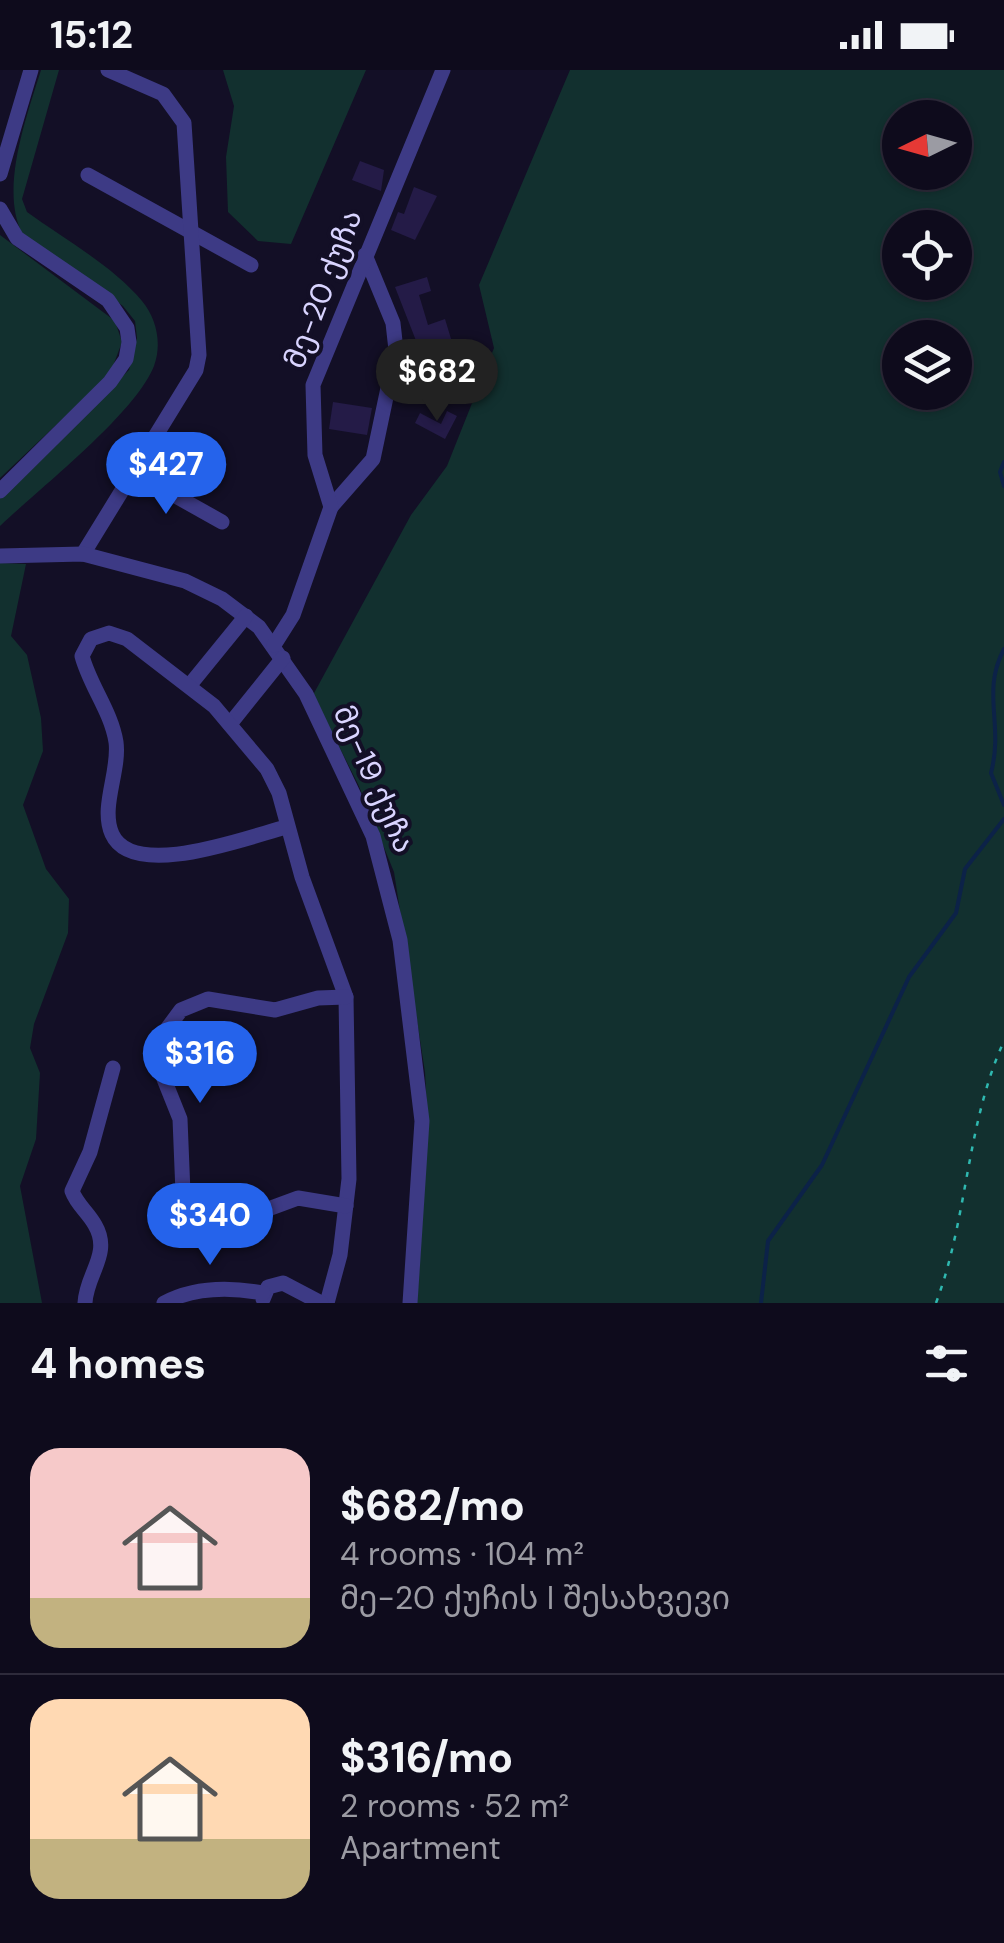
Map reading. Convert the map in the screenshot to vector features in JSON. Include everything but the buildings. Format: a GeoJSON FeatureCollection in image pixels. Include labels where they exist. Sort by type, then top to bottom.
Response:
{"type":"FeatureCollection","features":[{"type":"Feature","properties":{"kind":"street"},"geometry":{"type":"LineString","coordinates":[[0,174],[32,70]]}},
{"type":"Feature","properties":{"kind":"street"},"geometry":{"type":"LineString","coordinates":[[83,554],[196,370],[200,334],[184,122],[163,94],[108,70]]}},
{"type":"Feature","properties":{"kind":"street","name":"მე-20 ქუჩა"},"geometry":{"type":"LineString","coordinates":[[331,507],[314,455],[313,385],[444,70]]}},
{"type":"Feature","properties":{"kind":"street"},"geometry":{"type":"LineString","coordinates":[[88,175],[251,264]]}},
{"type":"Feature","properties":{"kind":"street"},"geometry":{"type":"LineString","coordinates":[[0,209],[18,238],[108,300],[128,328],[129,342],[126,359],[110,382],[0,491]]}},
{"type":"Feature","properties":{"kind":"street"},"geometry":{"type":"LineString","coordinates":[[230,724],[278,652],[331,507],[373,459],[396,350],[393,323],[365,255]]}},
{"type":"Feature","properties":{"kind":"street"},"geometry":{"type":"LineString","coordinates":[[134,472],[222,522]]}},
{"type":"Feature","properties":{"kind":"street","name":"მე-19 ქუჩა"},"geometry":{"type":"LineString","coordinates":[[0,556],[83,554],[184,581],[222,598],[246,616],[278,652],[336,753],[366,818],[388,880],[400,940],[422,1120],[410,1303]]}},
{"type":"Feature","properties":{"kind":"street"},"geometry":{"type":"LineString","coordinates":[[189,686],[246,616]]}},
{"type":"Feature","properties":{"kind":"street"},"geometry":{"type":"LineString","coordinates":[[164,1303],[180,1295],[236,1288],[263,1298],[283,1282],[324,1303],[340,1255],[346,1206],[346,998],[286,827],[279,793],[267,769],[230,724],[189,686],[127,639],[109,632],[92,639],[82,656],[116,741],[116,778],[109,812],[112,835],[126,850],[152,859],[286,827]]}},
{"type":"Feature","properties":{"kind":"street"},"geometry":{"type":"LineString","coordinates":[[346,998],[318,998],[275,1010],[208,999],[180,1010],[162,1036],[156,1059],[180,1119],[182,1193],[197,1215],[226,1225],[298,1198],[346,1206]]}},
{"type":"Feature","properties":{"kind":"street"},"geometry":{"type":"LineString","coordinates":[[85,1303],[103,1246],[94,1222],[78,1206],[72,1191],[90,1152],[113,1068]]}},
{"type":"Feature","properties":{"kind":"path"},"geometry":{"type":"LineString","coordinates":[[936,1303],[957,1243],[958,1208],[971,1174],[988,1075],[1004,1042]]}},
{"type":"Feature","properties":{"kind":"green space"},"geometry":{"type":"Polygon","coordinates":[[[41,70],[59,70],[22,199],[27,212],[130,288],[151,316],[158,349],[144,385],[128,406],[0,526],[0,497],[129,370],[137,338],[135,321],[123,306],[22,233],[16,215],[14,175],[41,70]]]}},
{"type":"Feature","properties":{"kind":"green space"},"geometry":{"type":"Polygon","coordinates":[[[223,70],[366,70],[291,244],[258,241],[228,212],[226,157],[234,106],[223,70]]]}},
{"type":"Feature","properties":{"kind":"green space"},"geometry":{"type":"Polygon","coordinates":[[[570,70],[1004,70],[1004,1303],[417,1303],[428,1130],[425,1072],[394,872],[358,784],[313,695],[411,515],[447,466],[494,348],[479,285],[570,70]]]}},
{"type":"Feature","properties":{"kind":"green space"},"geometry":{"type":"Polygon","coordinates":[[[0,235],[115,321],[122,342],[110,374],[0,478],[0,235]]]}},
{"type":"Feature","properties":{"kind":"green space"},"geometry":{"type":"Polygon","coordinates":[[[0,563],[26,564],[11,636],[27,655],[41,718],[43,751],[23,805],[46,869],[69,899],[68,933],[34,1024],[30,1048],[40,1073],[36,1139],[20,1186],[42,1303],[0,1303],[0,563]]]}},
{"type":"Feature","properties":{"kind":"waterway"},"geometry":{"type":"LineString","coordinates":[[1004,462],[1000,472],[1004,486]]}},
{"type":"Feature","properties":{"kind":"waterway"},"geometry":{"type":"LineString","coordinates":[[1004,649],[994,680],[991,773],[1004,805]]}},
{"type":"Feature","properties":{"kind":"waterway"},"geometry":{"type":"LineString","coordinates":[[761,1303],[768,1241],[822,1165],[909,977],[956,913],[965,869],[1004,819]]}}]}
